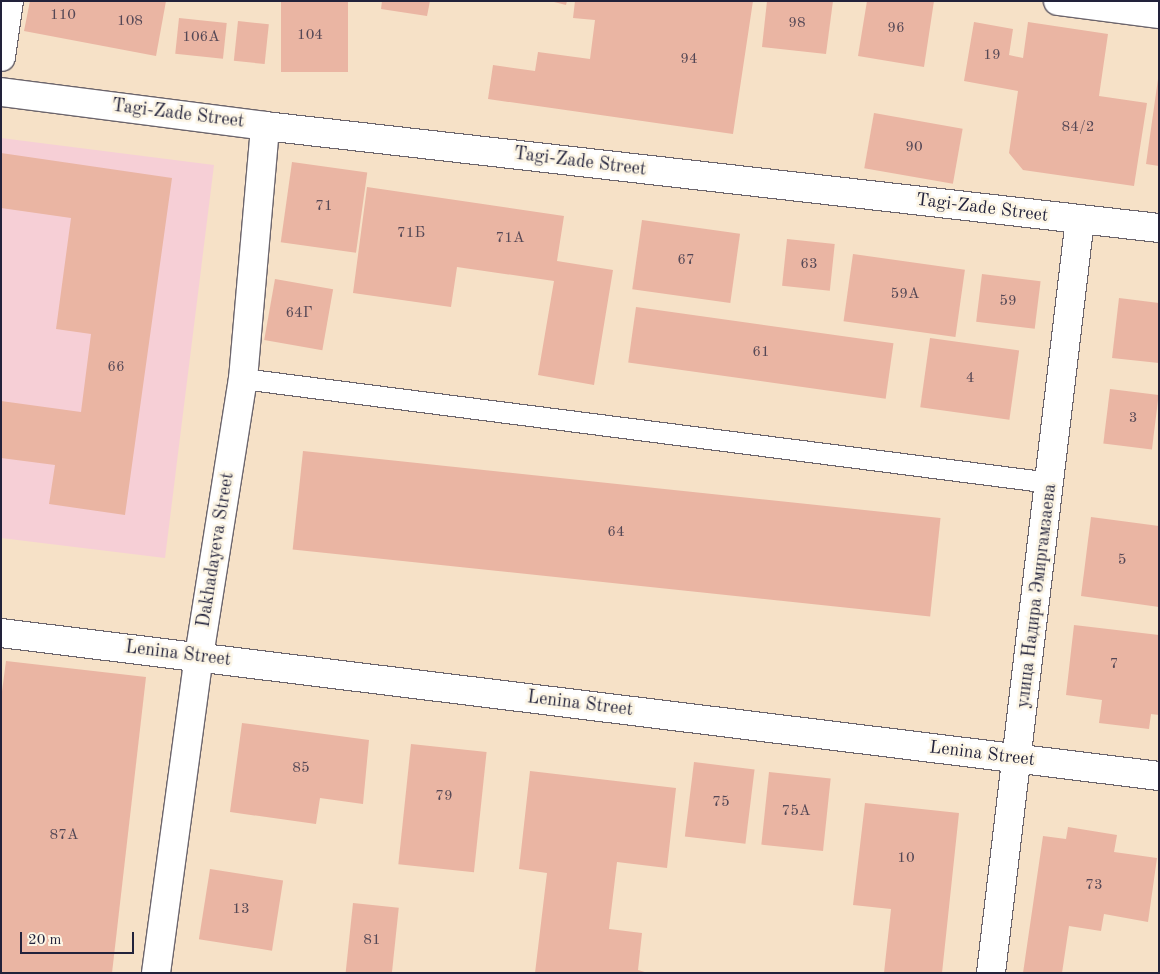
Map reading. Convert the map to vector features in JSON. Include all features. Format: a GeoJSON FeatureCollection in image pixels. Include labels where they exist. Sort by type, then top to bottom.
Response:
{"type":"FeatureCollection","features":[{"type":"Feature","properties":{"kind":"street"},"geometry":{"type":"LineString","coordinates":[[1,57],[9,1]]}},
{"type":"Feature","properties":{"kind":"street"},"geometry":{"type":"LineString","coordinates":[[1058,1],[1159,14]]}},
{"type":"Feature","properties":{"kind":"street","name":"Tagi-Zade Street"},"geometry":{"type":"LineString","coordinates":[[1,92],[265,126],[1159,228]]}},
{"type":"Feature","properties":{"kind":"street","name":"Dakhadayeva Street"},"geometry":{"type":"LineString","coordinates":[[156,973],[199,656],[243,379],[265,126]]}},
{"type":"Feature","properties":{"kind":"street","name":"улица Надира Эмиргамзаева"},"geometry":{"type":"LineString","coordinates":[[991,973],[1018,759],[1080,219]]}},
{"type":"Feature","properties":{"kind":"street","name":"Lenina Street"},"geometry":{"type":"LineString","coordinates":[[1,634],[199,656],[1159,776]]}},
{"type":"Feature","properties":{"kind":"lane"},"geometry":{"type":"LineString","coordinates":[[243,379],[1050,483]]}},
{"type":"Feature","properties":{"kind":"shaded area"},"geometry":{"type":"Polygon","coordinates":[[[1,138],[214,165],[165,558],[1,538],[1,138]]]}},
{"type":"Feature","properties":{"kind":"building"},"geometry":{"type":"Polygon","coordinates":[[[30,1],[166,1],[156,56],[24,31],[30,1]]]}},
{"type":"Feature","properties":{"kind":"building"},"geometry":{"type":"Polygon","coordinates":[[[281,1],[348,1],[348,72],[281,72],[281,1]]]}},
{"type":"Feature","properties":{"kind":"building"},"geometry":{"type":"Polygon","coordinates":[[[382,1],[430,1],[427,16],[381,9],[382,1]]]}},
{"type":"Feature","properties":{"kind":"building"},"geometry":{"type":"Polygon","coordinates":[[[550,1],[567,1],[566,5],[550,1]]]}},
{"type":"Feature","properties":{"kind":"building"},"geometry":{"type":"Polygon","coordinates":[[[575,1],[753,1],[733,134],[488,99],[493,65],[535,71],[538,52],[590,59],[595,20],[573,18],[575,1]]]}},
{"type":"Feature","properties":{"kind":"building"},"geometry":{"type":"Polygon","coordinates":[[[767,1],[833,1],[826,54],[762,47],[767,1]]]}},
{"type":"Feature","properties":{"kind":"building"},"geometry":{"type":"Polygon","coordinates":[[[867,1],[934,1],[924,67],[858,56],[867,1]]]}},
{"type":"Feature","properties":{"kind":"building"},"geometry":{"type":"Polygon","coordinates":[[[179,18],[227,23],[223,59],[175,54],[179,18]]]}},
{"type":"Feature","properties":{"kind":"building"},"geometry":{"type":"Polygon","coordinates":[[[238,21],[269,24],[265,64],[234,61],[238,21]]]}},
{"type":"Feature","properties":{"kind":"building"},"geometry":{"type":"Polygon","coordinates":[[[974,22],[1013,29],[1009,55],[1023,58],[1028,22],[1108,34],[1099,96],[1147,103],[1134,186],[1023,170],[1009,153],[1018,91],[964,81],[974,22]]]}},
{"type":"Feature","properties":{"kind":"building"},"geometry":{"type":"Polygon","coordinates":[[[1159,72],[1159,166],[1146,164],[1159,72]]]}},
{"type":"Feature","properties":{"kind":"building"},"geometry":{"type":"Polygon","coordinates":[[[874,113],[963,129],[953,184],[864,168],[874,113]]]}},
{"type":"Feature","properties":{"kind":"building"},"geometry":{"type":"Polygon","coordinates":[[[1,153],[172,178],[125,515],[49,504],[55,465],[1,458],[1,401],[81,412],[91,334],[56,329],[71,218],[1,208],[1,153]]]}},
{"type":"Feature","properties":{"kind":"building"},"geometry":{"type":"Polygon","coordinates":[[[292,162],[367,173],[356,253],[281,242],[292,162]]]}},
{"type":"Feature","properties":{"kind":"building"},"geometry":{"type":"Polygon","coordinates":[[[367,187],[564,216],[557,261],[613,270],[594,385],[538,375],[554,281],[457,267],[451,307],[353,293],[367,187]]]}},
{"type":"Feature","properties":{"kind":"building"},"geometry":{"type":"Polygon","coordinates":[[[642,220],[740,234],[730,303],[632,289],[642,220]]]}},
{"type":"Feature","properties":{"kind":"building"},"geometry":{"type":"Polygon","coordinates":[[[787,239],[835,244],[830,291],[782,286],[787,239]]]}},
{"type":"Feature","properties":{"kind":"building"},"geometry":{"type":"Polygon","coordinates":[[[853,254],[965,270],[955,337],[844,321],[853,254]]]}},
{"type":"Feature","properties":{"kind":"building"},"geometry":{"type":"Polygon","coordinates":[[[982,274],[1041,281],[1035,329],[976,322],[982,274]]]}},
{"type":"Feature","properties":{"kind":"building"},"geometry":{"type":"Polygon","coordinates":[[[275,279],[333,289],[322,350],[264,340],[275,279]]]}},
{"type":"Feature","properties":{"kind":"building"},"geometry":{"type":"Polygon","coordinates":[[[1119,298],[1159,303],[1159,363],[1112,358],[1119,298]]]}},
{"type":"Feature","properties":{"kind":"building"},"geometry":{"type":"Polygon","coordinates":[[[636,307],[893,343],[886,399],[628,362],[636,307]]]}},
{"type":"Feature","properties":{"kind":"building"},"geometry":{"type":"Polygon","coordinates":[[[930,338],[1019,351],[1009,420],[920,407],[930,338]]]}},
{"type":"Feature","properties":{"kind":"building"},"geometry":{"type":"Polygon","coordinates":[[[1110,389],[1159,395],[1152,450],[1103,444],[1110,389]]]}},
{"type":"Feature","properties":{"kind":"building"},"geometry":{"type":"Polygon","coordinates":[[[303,451],[940,518],[930,616],[293,549],[303,451]]]}},
{"type":"Feature","properties":{"kind":"building"},"geometry":{"type":"Polygon","coordinates":[[[1091,517],[1159,526],[1159,607],[1081,596],[1091,517]]]}},
{"type":"Feature","properties":{"kind":"building"},"geometry":{"type":"Polygon","coordinates":[[[1074,625],[1159,635],[1159,715],[1151,714],[1149,729],[1099,723],[1102,700],[1066,695],[1074,625]]]}},
{"type":"Feature","properties":{"kind":"building"},"geometry":{"type":"Polygon","coordinates":[[[6,661],[146,677],[112,973],[1,973],[1,699],[6,661]]]}},
{"type":"Feature","properties":{"kind":"building"},"geometry":{"type":"Polygon","coordinates":[[[242,723],[369,740],[363,804],[320,798],[316,824],[230,812],[242,723]]]}},
{"type":"Feature","properties":{"kind":"building"},"geometry":{"type":"Polygon","coordinates":[[[411,744],[487,752],[474,872],[398,864],[411,744]]]}},
{"type":"Feature","properties":{"kind":"building"},"geometry":{"type":"Polygon","coordinates":[[[694,762],[755,769],[745,844],[685,836],[694,762]]]}},
{"type":"Feature","properties":{"kind":"building"},"geometry":{"type":"Polygon","coordinates":[[[530,771],[676,788],[667,868],[617,862],[609,929],[642,933],[638,970],[648,973],[535,973],[547,873],[519,869],[530,771]]]}},
{"type":"Feature","properties":{"kind":"building"},"geometry":{"type":"Polygon","coordinates":[[[769,772],[831,778],[823,851],[761,845],[769,772]]]}},
{"type":"Feature","properties":{"kind":"building"},"geometry":{"type":"Polygon","coordinates":[[[865,803],[959,813],[942,973],[884,973],[891,909],[853,905],[865,803]]]}},
{"type":"Feature","properties":{"kind":"building"},"geometry":{"type":"Polygon","coordinates":[[[1068,827],[1117,835],[1114,852],[1157,858],[1148,922],[1104,914],[1101,931],[1069,926],[1062,973],[1023,973],[1043,836],[1066,839],[1068,827]]]}},
{"type":"Feature","properties":{"kind":"building"},"geometry":{"type":"Polygon","coordinates":[[[210,869],[283,881],[272,951],[199,939],[210,869]]]}},
{"type":"Feature","properties":{"kind":"building"},"geometry":{"type":"Polygon","coordinates":[[[353,903],[399,908],[392,973],[346,973],[353,903]]]}}]}
